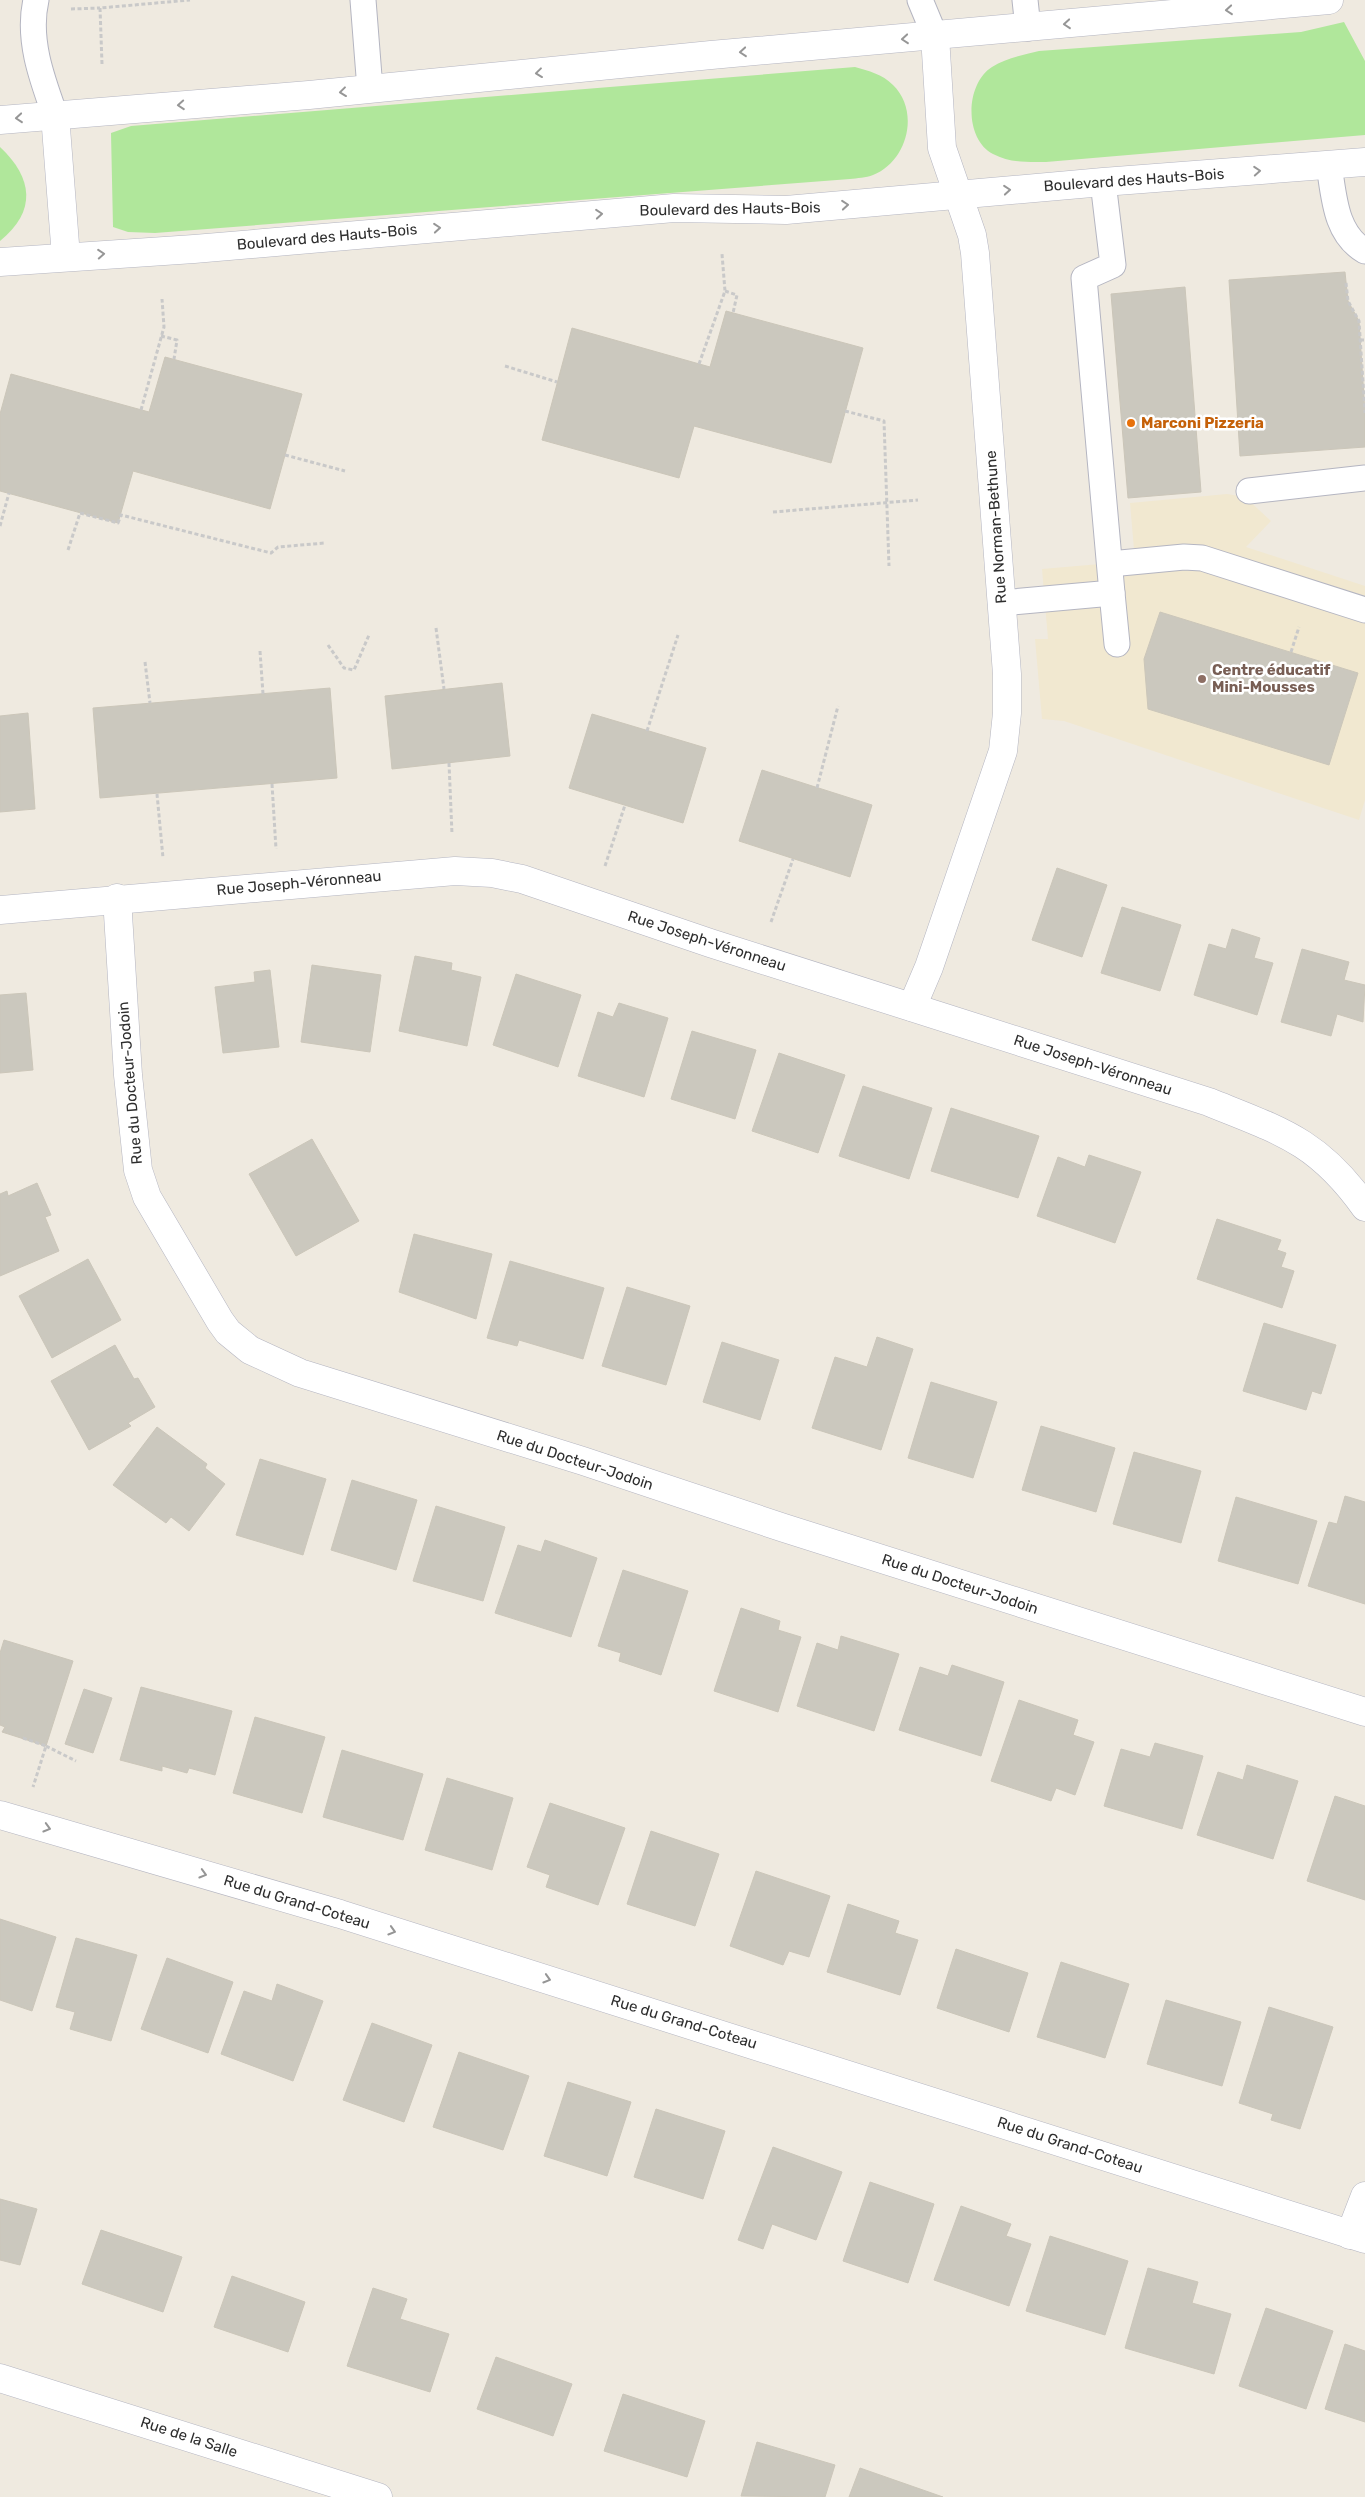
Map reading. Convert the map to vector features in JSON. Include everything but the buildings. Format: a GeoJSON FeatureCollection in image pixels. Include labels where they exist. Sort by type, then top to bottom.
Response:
{"type":"FeatureCollection","features":[{"type":"Feature","properties":{"kind":"street"},"geometry":{"type":"LineString","coordinates":[[0,120],[309,96],[370,88],[488,79],[711,55],[1028,28],[1164,8],[1330,0]]}},
{"type":"Feature","properties":{"kind":"street","name":"Rue Norman-Bethune"},"geometry":{"type":"LineString","coordinates":[[912,1007],[932,957],[1003,751],[1007,695],[975,253],[942,148],[935,36]]}},
{"type":"Feature","properties":{"kind":"street"},"geometry":{"type":"LineString","coordinates":[[55,115],[66,257]]}},
{"type":"Feature","properties":{"kind":"street","name":"Boulevard des Hauts-Bois"},"geometry":{"type":"LineString","coordinates":[[0,262],[194,249],[674,208],[786,210],[958,194],[1365,162]]}},
{"type":"Feature","properties":{"kind":"street","name":"Rue Joseph-Véronneau"},"geometry":{"type":"LineString","coordinates":[[0,910],[117,898],[455,870],[492,873],[522,879],[685,935],[1209,1102],[1281,1130],[1325,1160],[1345,1180],[1365,1207]]}},
{"type":"Feature","properties":{"kind":"street","name":"Rue du Docteur-Jodoin"},"geometry":{"type":"LineString","coordinates":[[117,898],[127,1065],[138,1170],[147,1197],[220,1321],[228,1332],[250,1350],[300,1373],[582,1461],[784,1528],[1365,1712]]}},
{"type":"Feature","properties":{"kind":"street","name":"Rue du Grand-Coteau"},"geometry":{"type":"LineString","coordinates":[[11,1818],[340,1914],[1358,2237]]}},
{"type":"Feature","properties":{"kind":"street"},"geometry":{"type":"LineString","coordinates":[[1358,2237],[1365,2196]]}},
{"type":"Feature","properties":{"kind":"street","name":"Rue de la Salle"},"geometry":{"type":"LineString","coordinates":[[0,2378],[378,2497]]}},
{"type":"Feature","properties":{"kind":"lane"},"geometry":{"type":"LineString","coordinates":[[36,0],[34,21],[38,68],[55,115]]}},
{"type":"Feature","properties":{"kind":"lane"},"geometry":{"type":"LineString","coordinates":[[363,0],[370,88]]}},
{"type":"Feature","properties":{"kind":"lane"},"geometry":{"type":"LineString","coordinates":[[920,0],[935,36]]}},
{"type":"Feature","properties":{"kind":"lane"},"geometry":{"type":"LineString","coordinates":[[1025,0],[1028,28]]}},
{"type":"Feature","properties":{"kind":"lane"},"geometry":{"type":"LineString","coordinates":[[1329,165],[1338,219],[1348,235],[1365,251]]}},
{"type":"Feature","properties":{"kind":"lane"},"geometry":{"type":"LineString","coordinates":[[1103,182],[1113,265],[1084,278],[1117,644]]}},
{"type":"Feature","properties":{"kind":"lane"},"geometry":{"type":"LineString","coordinates":[[1249,491],[1365,478]]}},
{"type":"Feature","properties":{"kind":"lane"},"geometry":{"type":"LineString","coordinates":[[1110,564],[1184,557],[1202,558],[1365,610]]}},
{"type":"Feature","properties":{"kind":"lane"},"geometry":{"type":"LineString","coordinates":[[1001,602],[1112,593]]}},
{"type":"Feature","properties":{"kind":"path"},"geometry":{"type":"LineString","coordinates":[[79,9],[190,0]]}},
{"type":"Feature","properties":{"kind":"path"},"geometry":{"type":"LineString","coordinates":[[100,8],[102,64]]}},
{"type":"Feature","properties":{"kind":"path"},"geometry":{"type":"LineString","coordinates":[[699,364],[725,291],[722,254]]}},
{"type":"Feature","properties":{"kind":"path"},"geometry":{"type":"LineString","coordinates":[[1346,281],[1348,300],[1359,321],[1365,412]]}},
{"type":"Feature","properties":{"kind":"path"},"geometry":{"type":"LineString","coordinates":[[725,291],[736,295],[733,313]]}},
{"type":"Feature","properties":{"kind":"path"},"geometry":{"type":"LineString","coordinates":[[141,410],[164,327],[162,299]]}},
{"type":"Feature","properties":{"kind":"path"},"geometry":{"type":"LineString","coordinates":[[161,336],[177,340],[174,359]]}},
{"type":"Feature","properties":{"kind":"path"},"geometry":{"type":"LineString","coordinates":[[1360,340],[1365,340]]}},
{"type":"Feature","properties":{"kind":"path"},"geometry":{"type":"LineString","coordinates":[[505,366],[557,382]]}},
{"type":"Feature","properties":{"kind":"path"},"geometry":{"type":"LineString","coordinates":[[845,411],[884,421],[889,566]]}},
{"type":"Feature","properties":{"kind":"path"},"geometry":{"type":"LineString","coordinates":[[285,456],[345,471]]}},
{"type":"Feature","properties":{"kind":"path"},"geometry":{"type":"LineString","coordinates":[[0,526],[9,493]]}},
{"type":"Feature","properties":{"kind":"path"},"geometry":{"type":"LineString","coordinates":[[773,512],[918,500]]}},
{"type":"Feature","properties":{"kind":"path"},"geometry":{"type":"LineString","coordinates":[[68,550],[80,513],[118,523],[121,515],[271,553],[278,547],[325,543]]}},
{"type":"Feature","properties":{"kind":"path"},"geometry":{"type":"LineString","coordinates":[[436,628],[444,689]]}},
{"type":"Feature","properties":{"kind":"path"},"geometry":{"type":"LineString","coordinates":[[328,645],[344,668],[354,670],[369,635]]}},
{"type":"Feature","properties":{"kind":"path"},"geometry":{"type":"LineString","coordinates":[[647,731],[678,635]]}},
{"type":"Feature","properties":{"kind":"path"},"geometry":{"type":"LineString","coordinates":[[260,652],[263,694]]}},
{"type":"Feature","properties":{"kind":"path"},"geometry":{"type":"LineString","coordinates":[[145,662],[150,703]]}},
{"type":"Feature","properties":{"kind":"path"},"geometry":{"type":"LineString","coordinates":[[817,788],[838,706]]}},
{"type":"Feature","properties":{"kind":"path"},"geometry":{"type":"LineString","coordinates":[[449,763],[452,840]]}},
{"type":"Feature","properties":{"kind":"path"},"geometry":{"type":"LineString","coordinates":[[272,784],[276,852]]}},
{"type":"Feature","properties":{"kind":"path"},"geometry":{"type":"LineString","coordinates":[[157,794],[163,861]]}},
{"type":"Feature","properties":{"kind":"path"},"geometry":{"type":"LineString","coordinates":[[602,874],[625,805]]}},
{"type":"Feature","properties":{"kind":"path"},"geometry":{"type":"LineString","coordinates":[[769,928],[793,859]]}},
{"type":"Feature","properties":{"kind":"path"},"geometry":{"type":"LineString","coordinates":[[23,1738],[46,1746],[76,1761]]}},
{"type":"Feature","properties":{"kind":"path"},"geometry":{"type":"LineString","coordinates":[[11,1818],[46,1746]]}},
{"type":"Feature","properties":{"kind":"shaded area","name":"Centre éducatif Mini-Mousses"},"geometry":{"type":"Polygon","coordinates":[[[1227,494],[1245,497],[1271,521],[1246,547],[1365,586],[1365,800],[1359,820],[1064,721],[1042,719],[1035,639],[1048,639],[1042,569],[1135,561],[1130,503],[1227,494]]]}},
{"type":"Feature","properties":{"kind":"green space"},"geometry":{"type":"Polygon","coordinates":[[[1344,22],[1365,61],[1365,135],[1046,162],[1025,162],[1006,159],[993,154],[984,147],[977,136],[973,124],[973,98],[983,75],[997,64],[1021,55],[1039,51],[1301,32],[1344,22]]]}},
{"type":"Feature","properties":{"kind":"green space"},"geometry":{"type":"Polygon","coordinates":[[[855,67],[880,76],[893,85],[901,96],[906,108],[908,121],[902,147],[895,159],[885,168],[867,177],[155,233],[128,232],[113,227],[111,133],[131,126],[855,67]]]}},
{"type":"Feature","properties":{"kind":"green space"},"geometry":{"type":"Polygon","coordinates":[[[0,147],[19,171],[24,182],[26,194],[25,206],[20,218],[12,230],[0,241],[0,147]]]}},
{"type":"Feature","properties":{"kind":"place","name":"Marconi Pizzeria"},"geometry":{"type":"Point","coordinates":[1131,423]}},
{"type":"Feature","properties":{"kind":"place","name":"Centre éducatif Mini-Mousses"},"geometry":{"type":"Point","coordinates":[1202,679]}}]}
